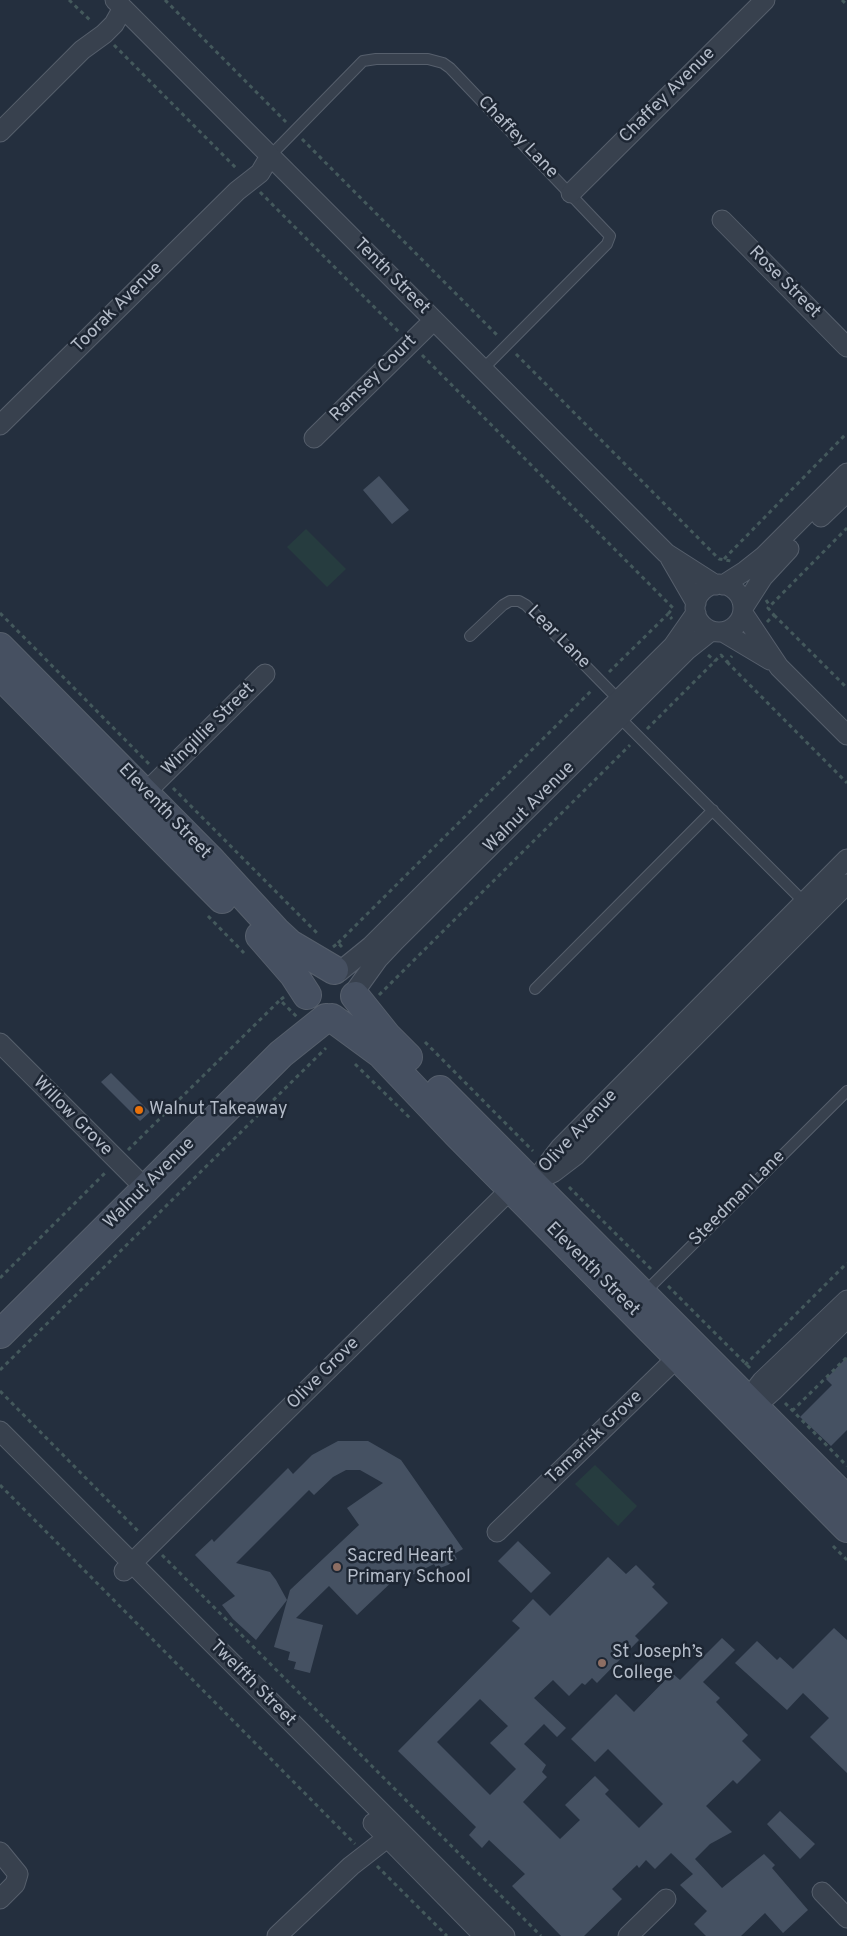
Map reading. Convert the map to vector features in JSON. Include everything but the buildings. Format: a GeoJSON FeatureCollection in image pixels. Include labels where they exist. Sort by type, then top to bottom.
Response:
{"type":"FeatureCollection","features":[{"type":"Feature","properties":{"kind":"main road","name":"Eleventh Street"},"geometry":{"type":"LineString","coordinates":[[0,647],[146,792],[290,944],[353,982],[387,1036],[534,1177],[644,1293],[685,1350],[784,1419],[847,1500]]}},
{"type":"Feature","properties":{"kind":"main road","name":"Eleventh Street"},"geometry":{"type":"LineString","coordinates":[[0,675],[146,792],[294,975],[310,1016],[381,1054],[534,1177]]}},
{"type":"Feature","properties":{"kind":"main road"},"geometry":{"type":"LineString","coordinates":[[318,974],[353,982],[350,1009],[345,1014],[310,1016],[312,980],[318,974]]}},
{"type":"Feature","properties":{"kind":"main road","name":"Walnut Avenue"},"geometry":{"type":"LineString","coordinates":[[0,1315],[132,1177],[281,1054],[310,1016]]}},
{"type":"Feature","properties":{"kind":"main road","name":"Walnut Avenue"},"geometry":{"type":"LineString","coordinates":[[0,1334],[132,1177]]}},
{"type":"Feature","properties":{"kind":"main road","name":"Eleventh Street"},"geometry":{"type":"LineString","coordinates":[[685,1350],[737,1372],[847,1528]]}},
{"type":"Feature","properties":{"kind":"street","name":"Chaffey Avenue"},"geometry":{"type":"LineString","coordinates":[[571,192],[765,0]]}},
{"type":"Feature","properties":{"kind":"street"},"geometry":{"type":"LineString","coordinates":[[0,132],[101,31],[119,4]]}},
{"type":"Feature","properties":{"kind":"street","name":"Tenth Street"},"geometry":{"type":"LineString","coordinates":[[119,4],[666,553],[720,585]]}},
{"type":"Feature","properties":{"kind":"street","name":"Toorak Avenue"},"geometry":{"type":"LineString","coordinates":[[0,425],[244,184],[260,173],[270,156]]}},
{"type":"Feature","properties":{"kind":"street","name":"Rose Street"},"geometry":{"type":"LineString","coordinates":[[722,220],[847,347]]}},
{"type":"Feature","properties":{"kind":"street","name":"Ramsey Court"},"geometry":{"type":"LineString","coordinates":[[314,438],[434,320]]}},
{"type":"Feature","properties":{"kind":"street"},"geometry":{"type":"LineString","coordinates":[[847,473],[764,556],[745,571],[720,585],[703,591],[696,608],[701,624],[717,631],[750,639],[847,735]]}},
{"type":"Feature","properties":{"kind":"street"},"geometry":{"type":"LineString","coordinates":[[717,631],[736,626],[743,611],[772,566],[847,492]]}},
{"type":"Feature","properties":{"kind":"street","name":"Tenth Street"},"geometry":{"type":"LineString","coordinates":[[666,553],[696,608]]}},
{"type":"Feature","properties":{"kind":"street"},"geometry":{"type":"LineString","coordinates":[[720,585],[729,587],[739,595],[750,639]]}},
{"type":"Feature","properties":{"kind":"street","name":"Walnut Avenue"},"geometry":{"type":"LineString","coordinates":[[690,637],[696,608]]}},
{"type":"Feature","properties":{"kind":"street","name":"Walnut Avenue"},"geometry":{"type":"LineString","coordinates":[[353,982],[620,709],[672,646],[690,637],[717,631]]}},
{"type":"Feature","properties":{"kind":"street","name":"Wingillie Street"},"geometry":{"type":"LineString","coordinates":[[146,792],[265,674]]}},
{"type":"Feature","properties":{"kind":"street","name":"Olive Avenue"},"geometry":{"type":"LineString","coordinates":[[534,1177],[560,1148],[847,860]]}},
{"type":"Feature","properties":{"kind":"street","name":"Olive Avenue"},"geometry":{"type":"LineString","coordinates":[[534,1177],[575,1156],[847,884]]}},
{"type":"Feature","properties":{"kind":"street","name":"Willow Grove"},"geometry":{"type":"LineString","coordinates":[[0,1044],[132,1177]]}},
{"type":"Feature","properties":{"kind":"street","name":"Olive Grove"},"geometry":{"type":"LineString","coordinates":[[128,1567],[534,1177]]}},
{"type":"Feature","properties":{"kind":"street"},"geometry":{"type":"LineString","coordinates":[[756,1398],[847,1300]]}},
{"type":"Feature","properties":{"kind":"street"},"geometry":{"type":"LineString","coordinates":[[756,1398],[847,1318]]}},
{"type":"Feature","properties":{"kind":"street","name":"Tamarisk Grove"},"geometry":{"type":"LineString","coordinates":[[497,1532],[685,1350]]}},
{"type":"Feature","properties":{"kind":"street","name":"Twelfth Street"},"geometry":{"type":"LineString","coordinates":[[0,1431],[128,1567],[387,1828],[505,1936]]}},
{"type":"Feature","properties":{"kind":"street","name":"Twelfth Street"},"geometry":{"type":"LineString","coordinates":[[0,1447],[128,1567]]}},
{"type":"Feature","properties":{"kind":"street"},"geometry":{"type":"LineString","coordinates":[[277,1936],[351,1866],[387,1828]]}},
{"type":"Feature","properties":{"kind":"street","name":"Twelfth Street"},"geometry":{"type":"LineString","coordinates":[[387,1828],[484,1936]]}},
{"type":"Feature","properties":{"kind":"street"},"geometry":{"type":"LineString","coordinates":[[0,1852],[18,1874],[15,1884],[0,1899]]}},
{"type":"Feature","properties":{"kind":"street"},"geometry":{"type":"LineString","coordinates":[[822,1892],[847,1918]]}},
{"type":"Feature","properties":{"kind":"street"},"geometry":{"type":"LineString","coordinates":[[628,1936],[666,1898]]}},
{"type":"Feature","properties":{"kind":"lane","name":"Chaffey Lane"},"geometry":{"type":"LineString","coordinates":[[270,156],[363,61],[376,59],[436,60],[450,68],[608,232],[609,240],[483,369]]}},
{"type":"Feature","properties":{"kind":"lane","name":"Lear Lane"},"geometry":{"type":"LineString","coordinates":[[470,636],[503,605],[510,601],[526,605],[620,709]]}},
{"type":"Feature","properties":{"kind":"lane"},"geometry":{"type":"LineString","coordinates":[[620,709],[639,736],[804,902]]}},
{"type":"Feature","properties":{"kind":"lane"},"geometry":{"type":"LineString","coordinates":[[535,989],[713,810]]}},
{"type":"Feature","properties":{"kind":"lane","name":"Steedman Lane"},"geometry":{"type":"LineString","coordinates":[[644,1293],[847,1091]]}},
{"type":"Feature","properties":{"kind":"path"},"geometry":{"type":"LineString","coordinates":[[69,0],[101,31],[244,184],[410,342],[673,608],[604,677]]}},
{"type":"Feature","properties":{"kind":"path"},"geometry":{"type":"LineString","coordinates":[[165,0],[715,555]]}},
{"type":"Feature","properties":{"kind":"path"},"geometry":{"type":"LineString","coordinates":[[842,0],[847,5]]}},
{"type":"Feature","properties":{"kind":"path"},"geometry":{"type":"LineString","coordinates":[[724,559],[847,433]]}},
{"type":"Feature","properties":{"kind":"path"},"geometry":{"type":"LineString","coordinates":[[847,528],[768,608],[847,688]]}},
{"type":"Feature","properties":{"kind":"path"},"geometry":{"type":"LineString","coordinates":[[0,613],[146,792],[321,937]]}},
{"type":"Feature","properties":{"kind":"path"},"geometry":{"type":"LineString","coordinates":[[668,614],[715,661]]}},
{"type":"Feature","properties":{"kind":"path"},"geometry":{"type":"LineString","coordinates":[[727,662],[774,615]]}},
{"type":"Feature","properties":{"kind":"path"},"geometry":{"type":"LineString","coordinates":[[338,943],[353,982],[384,1000],[378,995],[721,655],[847,783]]}},
{"type":"Feature","properties":{"kind":"path"},"geometry":{"type":"LineString","coordinates":[[328,944],[332,948],[338,943],[597,684]]}},
{"type":"Feature","properties":{"kind":"path"},"geometry":{"type":"LineString","coordinates":[[202,910],[251,960]]}},
{"type":"Feature","properties":{"kind":"path"},"geometry":{"type":"LineString","coordinates":[[353,982],[384,990]]}},
{"type":"Feature","properties":{"kind":"path"},"geometry":{"type":"LineString","coordinates":[[0,1278],[132,1177],[310,1016]]}},
{"type":"Feature","properties":{"kind":"path"},"geometry":{"type":"LineString","coordinates":[[0,1370],[310,1016]]}},
{"type":"Feature","properties":{"kind":"path"},"geometry":{"type":"LineString","coordinates":[[418,1035],[534,1177],[644,1293],[737,1372],[756,1398],[847,1466]]}},
{"type":"Feature","properties":{"kind":"path"},"geometry":{"type":"LineString","coordinates":[[737,1372],[847,1263]]}},
{"type":"Feature","properties":{"kind":"path"},"geometry":{"type":"LineString","coordinates":[[784,1419],[847,1357]]}},
{"type":"Feature","properties":{"kind":"path"},"geometry":{"type":"LineString","coordinates":[[0,1391],[541,1936]]}},
{"type":"Feature","properties":{"kind":"path"},"geometry":{"type":"LineString","coordinates":[[0,1485],[447,1936]]}},
{"type":"Feature","properties":{"kind":"green space"},"geometry":{"type":"Polygon","coordinates":[[[306,529],[346,569],[327,587],[287,547],[306,529]]]}},
{"type":"Feature","properties":{"kind":"green space"},"geometry":{"type":"Polygon","coordinates":[[[595,1465],[637,1506],[618,1526],[575,1484],[595,1465]]]}},
{"type":"Feature","properties":{"kind":"place","name":"Walnut Takeaway"},"geometry":{"type":"Point","coordinates":[139,1110]}},
{"type":"Feature","properties":{"kind":"place","name":"Sacred Heart Primary School"},"geometry":{"type":"Point","coordinates":[337,1567]}},
{"type":"Feature","properties":{"kind":"place","name":"St Joseph’s College"},"geometry":{"type":"Point","coordinates":[602,1663]}}]}
